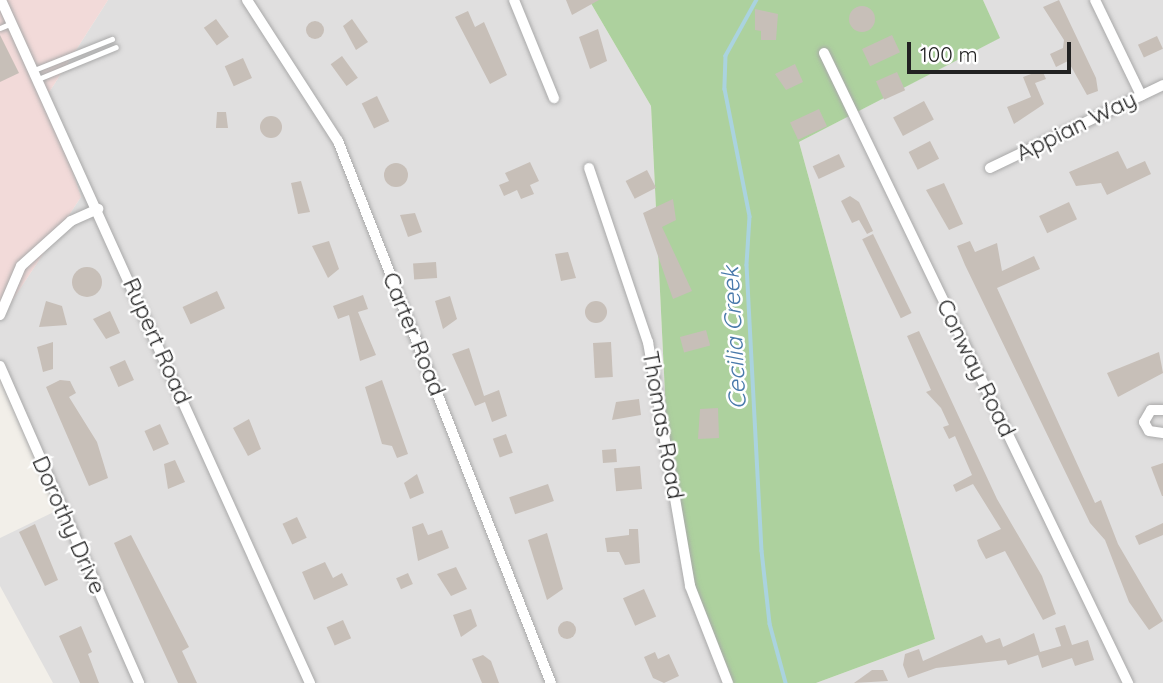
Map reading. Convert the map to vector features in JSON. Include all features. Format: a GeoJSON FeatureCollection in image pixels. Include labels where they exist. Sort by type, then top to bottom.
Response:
{"type":"FeatureCollection","features":[{"type":"Feature","properties":{"kind":"street","name":"Rupert Road"},"geometry":{"type":"LineString","coordinates":[[1,0],[98,209],[310,683]]}},
{"type":"Feature","properties":{"kind":"street","name":"Carter Road"},"geometry":{"type":"LineString","coordinates":[[247,0],[338,141],[551,683]]}},
{"type":"Feature","properties":{"kind":"street"},"geometry":{"type":"LineString","coordinates":[[514,0],[554,98]]}},
{"type":"Feature","properties":{"kind":"street"},"geometry":{"type":"LineString","coordinates":[[1095,0],[1141,94]]}},
{"type":"Feature","properties":{"kind":"street","name":"Conway Road"},"geometry":{"type":"LineString","coordinates":[[824,53],[1128,683]]}},
{"type":"Feature","properties":{"kind":"street","name":"Appian Way"},"geometry":{"type":"LineString","coordinates":[[990,168],[1163,85]]}},
{"type":"Feature","properties":{"kind":"street","name":"Thomas Road"},"geometry":{"type":"LineString","coordinates":[[589,168],[648,342],[690,586],[728,683]]}},
{"type":"Feature","properties":{"kind":"street"},"geometry":{"type":"LineString","coordinates":[[0,315],[21,266],[71,221],[98,209]]}},
{"type":"Feature","properties":{"kind":"street","name":"Dorothy Drive"},"geometry":{"type":"LineString","coordinates":[[0,366],[139,683]]}},
{"type":"Feature","properties":{"kind":"street"},"geometry":{"type":"LineString","coordinates":[[1163,410],[1152,410],[1144,422],[1149,431],[1163,433]]}},
{"type":"Feature","properties":{"kind":"lane"},"geometry":{"type":"LineString","coordinates":[[0,28],[12,23]]}},
{"type":"Feature","properties":{"kind":"lane"},"geometry":{"type":"LineString","coordinates":[[36,74],[112,39]]}},
{"type":"Feature","properties":{"kind":"lane"},"geometry":{"type":"LineString","coordinates":[[36,74],[116,47]]}},
{"type":"Feature","properties":{"kind":"shaded area"},"geometry":{"type":"Polygon","coordinates":[[[0,0],[108,0],[48,94],[81,197],[0,319],[0,0]]]}},
{"type":"Feature","properties":{"kind":"shaded area"},"geometry":{"type":"Polygon","coordinates":[[[108,0],[589,0],[651,106],[668,456],[730,683],[53,683],[0,586],[0,538],[62,508],[0,371],[0,319],[81,197],[48,94],[108,0]]]}},
{"type":"Feature","properties":{"kind":"shaded area"},"geometry":{"type":"Polygon","coordinates":[[[983,0],[1163,0],[1163,683],[816,683],[935,639],[799,142],[999,38],[983,0]]]}},
{"type":"Feature","properties":{"kind":"green space"},"geometry":{"type":"Polygon","coordinates":[[[589,0],[983,0],[1000,38],[799,142],[935,639],[816,683],[730,683],[690,593],[668,456],[651,106],[589,0]]]}},
{"type":"Feature","properties":{"kind":"building"},"geometry":{"type":"Polygon","coordinates":[[[566,0],[599,0],[572,15],[566,0]]]}},
{"type":"Feature","properties":{"kind":"building"},"geometry":{"type":"Polygon","coordinates":[[[1059,0],[1096,78],[1098,91],[1087,95],[1068,61],[1056,67],[1050,54],[1063,48],[1064,40],[1043,7],[1059,0]]]}},
{"type":"Feature","properties":{"kind":"building"},"geometry":{"type":"Polygon","coordinates":[[[862,6],[871,10],[875,19],[871,28],[862,32],[853,28],[849,19],[853,10],[862,6]]]}},
{"type":"Feature","properties":{"kind":"building"},"geometry":{"type":"Polygon","coordinates":[[[755,9],[778,14],[776,40],[761,40],[761,31],[755,30],[755,9]]]}},
{"type":"Feature","properties":{"kind":"building"},"geometry":{"type":"Polygon","coordinates":[[[468,11],[475,27],[484,22],[507,75],[490,84],[455,17],[468,11]]]}},
{"type":"Feature","properties":{"kind":"building"},"geometry":{"type":"Polygon","coordinates":[[[216,19],[229,37],[217,46],[204,28],[216,19]]]}},
{"type":"Feature","properties":{"kind":"building"},"geometry":{"type":"Polygon","coordinates":[[[352,19],[368,42],[356,50],[343,26],[352,19]]]}},
{"type":"Feature","properties":{"kind":"building"},"geometry":{"type":"Polygon","coordinates":[[[311,21],[319,21],[324,30],[322,37],[311,39],[306,34],[306,26],[311,21]]]}},
{"type":"Feature","properties":{"kind":"building"},"geometry":{"type":"Polygon","coordinates":[[[598,29],[607,61],[590,69],[579,37],[598,29]]]}},
{"type":"Feature","properties":{"kind":"building"},"geometry":{"type":"Polygon","coordinates":[[[0,35],[19,73],[0,82],[0,35]]]}},
{"type":"Feature","properties":{"kind":"building"},"geometry":{"type":"Polygon","coordinates":[[[892,35],[900,52],[870,66],[862,49],[892,35]]]}},
{"type":"Feature","properties":{"kind":"building"},"geometry":{"type":"Polygon","coordinates":[[[1157,36],[1163,49],[1144,58],[1138,45],[1157,36]]]}},
{"type":"Feature","properties":{"kind":"building"},"geometry":{"type":"Polygon","coordinates":[[[342,56],[358,78],[347,86],[331,64],[342,56]]]}},
{"type":"Feature","properties":{"kind":"building"},"geometry":{"type":"Polygon","coordinates":[[[243,58],[252,78],[234,86],[225,66],[243,58]]]}},
{"type":"Feature","properties":{"kind":"building"},"geometry":{"type":"Polygon","coordinates":[[[795,64],[803,82],[786,90],[775,74],[795,64]]]}},
{"type":"Feature","properties":{"kind":"building"},"geometry":{"type":"Polygon","coordinates":[[[1042,70],[1046,79],[1035,83],[1044,104],[1014,124],[1007,107],[1031,97],[1023,77],[1042,70]]]}},
{"type":"Feature","properties":{"kind":"building"},"geometry":{"type":"Polygon","coordinates":[[[897,72],[905,90],[884,100],[876,81],[897,72]]]}},
{"type":"Feature","properties":{"kind":"building"},"geometry":{"type":"Polygon","coordinates":[[[377,96],[389,121],[374,129],[362,103],[377,96]]]}},
{"type":"Feature","properties":{"kind":"building"},"geometry":{"type":"Polygon","coordinates":[[[924,101],[934,120],[903,136],[893,117],[924,101]]]}},
{"type":"Feature","properties":{"kind":"building"},"geometry":{"type":"Polygon","coordinates":[[[819,109],[827,126],[798,140],[790,123],[819,109]]]}},
{"type":"Feature","properties":{"kind":"building"},"geometry":{"type":"Polygon","coordinates":[[[217,112],[226,112],[228,128],[216,128],[217,112]]]}},
{"type":"Feature","properties":{"kind":"building"},"geometry":{"type":"Polygon","coordinates":[[[271,116],[279,119],[282,127],[279,135],[271,138],[263,135],[260,127],[263,119],[271,116]]]}},
{"type":"Feature","properties":{"kind":"building"},"geometry":{"type":"Polygon","coordinates":[[[930,141],[939,159],[918,170],[909,152],[930,141]]]}},
{"type":"Feature","properties":{"kind":"building"},"geometry":{"type":"Polygon","coordinates":[[[1118,151],[1127,169],[1145,161],[1151,174],[1107,195],[1101,183],[1076,186],[1069,172],[1118,151]]]}},
{"type":"Feature","properties":{"kind":"building"},"geometry":{"type":"Polygon","coordinates":[[[839,154],[845,167],[819,179],[813,166],[839,154]]]}},
{"type":"Feature","properties":{"kind":"building"},"geometry":{"type":"Polygon","coordinates":[[[530,162],[539,181],[530,185],[534,194],[521,199],[517,190],[504,196],[499,185],[509,181],[505,173],[530,162]]]}},
{"type":"Feature","properties":{"kind":"building"},"geometry":{"type":"Polygon","coordinates":[[[396,163],[407,170],[408,175],[401,186],[396,187],[385,180],[384,175],[391,164],[396,163]]]}},
{"type":"Feature","properties":{"kind":"building"},"geometry":{"type":"Polygon","coordinates":[[[647,170],[656,188],[635,199],[626,181],[647,170]]]}},
{"type":"Feature","properties":{"kind":"building"},"geometry":{"type":"Polygon","coordinates":[[[301,181],[310,212],[298,214],[291,183],[301,181]]]}},
{"type":"Feature","properties":{"kind":"building"},"geometry":{"type":"Polygon","coordinates":[[[944,183],[963,224],[949,230],[926,190],[944,183]]]}},
{"type":"Feature","properties":{"kind":"building"},"geometry":{"type":"Polygon","coordinates":[[[850,196],[859,202],[873,231],[867,234],[859,220],[852,223],[841,201],[850,196]]]}},
{"type":"Feature","properties":{"kind":"building"},"geometry":{"type":"Polygon","coordinates":[[[673,199],[676,220],[662,227],[692,291],[673,299],[643,213],[673,199]]]}},
{"type":"Feature","properties":{"kind":"building"},"geometry":{"type":"Polygon","coordinates":[[[1069,202],[1077,219],[1047,233],[1039,216],[1069,202]]]}},
{"type":"Feature","properties":{"kind":"building"},"geometry":{"type":"Polygon","coordinates":[[[415,213],[422,232],[408,237],[400,215],[415,213]]]}},
{"type":"Feature","properties":{"kind":"building"},"geometry":{"type":"Polygon","coordinates":[[[873,234],[912,313],[901,318],[862,239],[873,234]]]}},
{"type":"Feature","properties":{"kind":"building"},"geometry":{"type":"Polygon","coordinates":[[[329,241],[339,269],[328,278],[312,246],[329,241]]]}},
{"type":"Feature","properties":{"kind":"building"},"geometry":{"type":"Polygon","coordinates":[[[970,241],[975,252],[997,243],[1002,271],[1034,256],[1040,269],[997,288],[1095,503],[1101,500],[1118,544],[1163,621],[1149,630],[1129,602],[1105,540],[1090,523],[965,265],[957,246],[970,241]]]}},
{"type":"Feature","properties":{"kind":"building"},"geometry":{"type":"Polygon","coordinates":[[[568,252],[576,278],[561,281],[555,254],[568,252]]]}},
{"type":"Feature","properties":{"kind":"building"},"geometry":{"type":"Polygon","coordinates":[[[436,262],[437,278],[414,280],[413,264],[436,262]]]}},
{"type":"Feature","properties":{"kind":"building"},"geometry":{"type":"Polygon","coordinates":[[[87,267],[97,272],[102,282],[97,292],[87,297],[77,292],[72,282],[77,272],[87,267]]]}},
{"type":"Feature","properties":{"kind":"building"},"geometry":{"type":"Polygon","coordinates":[[[217,291],[225,308],[191,324],[183,307],[217,291]]]}},
{"type":"Feature","properties":{"kind":"building"},"geometry":{"type":"Polygon","coordinates":[[[363,295],[368,309],[358,312],[376,355],[360,361],[349,315],[338,319],[333,306],[363,295]]]}},
{"type":"Feature","properties":{"kind":"building"},"geometry":{"type":"Polygon","coordinates":[[[450,296],[457,319],[443,329],[435,301],[450,296]]]}},
{"type":"Feature","properties":{"kind":"building"},"geometry":{"type":"Polygon","coordinates":[[[46,301],[62,306],[67,325],[39,327],[46,301]]]}},
{"type":"Feature","properties":{"kind":"building"},"geometry":{"type":"Polygon","coordinates":[[[596,301],[604,304],[607,312],[604,320],[596,323],[588,320],[585,312],[588,304],[596,301]]]}},
{"type":"Feature","properties":{"kind":"building"},"geometry":{"type":"Polygon","coordinates":[[[110,311],[120,333],[106,339],[93,319],[110,311]]]}},
{"type":"Feature","properties":{"kind":"building"},"geometry":{"type":"Polygon","coordinates":[[[706,330],[710,345],[684,352],[680,337],[706,330]]]}},
{"type":"Feature","properties":{"kind":"building"},"geometry":{"type":"Polygon","coordinates":[[[919,331],[997,499],[1042,576],[1056,614],[1043,620],[1005,551],[986,559],[979,546],[977,540],[1001,529],[973,484],[956,492],[953,485],[972,475],[955,436],[949,439],[943,427],[949,425],[941,408],[926,392],[931,390],[907,336],[919,331]]]}},
{"type":"Feature","properties":{"kind":"building"},"geometry":{"type":"Polygon","coordinates":[[[53,342],[53,369],[43,372],[37,347],[53,342]]]}},
{"type":"Feature","properties":{"kind":"building"},"geometry":{"type":"Polygon","coordinates":[[[611,342],[613,377],[595,378],[593,343],[611,342]]]}},
{"type":"Feature","properties":{"kind":"building"},"geometry":{"type":"Polygon","coordinates":[[[469,348],[484,396],[499,390],[507,416],[492,422],[485,402],[475,406],[452,354],[469,348]]]}},
{"type":"Feature","properties":{"kind":"building"},"geometry":{"type":"Polygon","coordinates":[[[1159,352],[1163,373],[1118,397],[1107,373],[1159,352]]]}},
{"type":"Feature","properties":{"kind":"building"},"geometry":{"type":"Polygon","coordinates":[[[125,360],[134,380],[118,387],[109,367],[125,360]]]}},
{"type":"Feature","properties":{"kind":"building"},"geometry":{"type":"Polygon","coordinates":[[[60,380],[70,381],[76,393],[69,397],[97,442],[108,478],[89,486],[46,387],[60,380]]]}},
{"type":"Feature","properties":{"kind":"building"},"geometry":{"type":"Polygon","coordinates":[[[382,380],[408,454],[397,458],[392,446],[382,444],[365,387],[382,380]]]}},
{"type":"Feature","properties":{"kind":"building"},"geometry":{"type":"Polygon","coordinates":[[[639,399],[641,415],[612,420],[616,402],[639,399]]]}},
{"type":"Feature","properties":{"kind":"building"},"geometry":{"type":"Polygon","coordinates":[[[718,408],[719,438],[698,439],[700,409],[718,408]]]}},
{"type":"Feature","properties":{"kind":"building"},"geometry":{"type":"Polygon","coordinates":[[[249,419],[261,449],[248,456],[233,428],[249,419]]]}},
{"type":"Feature","properties":{"kind":"building"},"geometry":{"type":"Polygon","coordinates":[[[160,424],[169,444],[153,451],[144,431],[160,424]]]}},
{"type":"Feature","properties":{"kind":"building"},"geometry":{"type":"Polygon","coordinates":[[[506,434],[513,453],[500,458],[493,439],[506,434]]]}},
{"type":"Feature","properties":{"kind":"building"},"geometry":{"type":"Polygon","coordinates":[[[616,449],[617,462],[603,463],[602,450],[616,449]]]}},
{"type":"Feature","properties":{"kind":"building"},"geometry":{"type":"Polygon","coordinates":[[[175,460],[185,482],[168,489],[164,464],[175,460]]]}},
{"type":"Feature","properties":{"kind":"building"},"geometry":{"type":"Polygon","coordinates":[[[1163,463],[1163,496],[1162,496],[1151,467],[1163,463]]]}},
{"type":"Feature","properties":{"kind":"building"},"geometry":{"type":"Polygon","coordinates":[[[640,466],[642,489],[616,491],[614,468],[640,466]]]}},
{"type":"Feature","properties":{"kind":"building"},"geometry":{"type":"Polygon","coordinates":[[[417,474],[424,493],[410,499],[404,483],[417,474]]]}},
{"type":"Feature","properties":{"kind":"building"},"geometry":{"type":"Polygon","coordinates":[[[548,484],[554,501],[515,514],[509,497],[548,484]]]}},
{"type":"Feature","properties":{"kind":"building"},"geometry":{"type":"Polygon","coordinates":[[[297,517],[307,538],[292,545],[282,524],[297,517]]]}},
{"type":"Feature","properties":{"kind":"building"},"geometry":{"type":"Polygon","coordinates":[[[423,523],[428,535],[442,530],[449,548],[418,561],[412,527],[423,523]]]}},
{"type":"Feature","properties":{"kind":"building"},"geometry":{"type":"Polygon","coordinates":[[[1163,523],[1163,535],[1139,545],[1135,536],[1163,523]]]}},
{"type":"Feature","properties":{"kind":"building"},"geometry":{"type":"Polygon","coordinates":[[[35,524],[58,580],[45,586],[19,532],[35,524]]]}},
{"type":"Feature","properties":{"kind":"building"},"geometry":{"type":"Polygon","coordinates":[[[629,529],[638,529],[640,563],[625,565],[619,552],[607,552],[605,538],[629,535],[629,529]]]}},
{"type":"Feature","properties":{"kind":"building"},"geometry":{"type":"Polygon","coordinates":[[[547,533],[563,589],[547,600],[528,540],[547,533]]]}},
{"type":"Feature","properties":{"kind":"building"},"geometry":{"type":"Polygon","coordinates":[[[131,535],[189,647],[182,651],[197,683],[178,683],[120,557],[114,543],[131,535]]]}},
{"type":"Feature","properties":{"kind":"building"},"geometry":{"type":"Polygon","coordinates":[[[325,562],[333,578],[342,573],[348,585],[314,600],[302,572],[325,562]]]}},
{"type":"Feature","properties":{"kind":"building"},"geometry":{"type":"Polygon","coordinates":[[[456,567],[467,589],[451,596],[437,574],[456,567]]]}},
{"type":"Feature","properties":{"kind":"building"},"geometry":{"type":"Polygon","coordinates":[[[408,573],[413,584],[401,589],[396,578],[408,573]]]}},
{"type":"Feature","properties":{"kind":"building"},"geometry":{"type":"Polygon","coordinates":[[[644,589],[656,616],[635,626],[623,598],[644,589]]]}},
{"type":"Feature","properties":{"kind":"building"},"geometry":{"type":"Polygon","coordinates":[[[471,609],[477,626],[461,637],[453,615],[471,609]]]}},
{"type":"Feature","properties":{"kind":"building"},"geometry":{"type":"Polygon","coordinates":[[[343,620],[351,638],[335,646],[327,627],[343,620]]]}},
{"type":"Feature","properties":{"kind":"building"},"geometry":{"type":"Polygon","coordinates":[[[563,621],[571,621],[576,630],[574,637],[563,639],[558,634],[558,626],[563,621]]]}},
{"type":"Feature","properties":{"kind":"building"},"geometry":{"type":"Polygon","coordinates":[[[1065,625],[1072,645],[1088,640],[1094,660],[1075,666],[1072,658],[1042,668],[1038,655],[1008,665],[1006,660],[936,668],[908,678],[903,665],[905,654],[919,649],[923,661],[982,635],[986,643],[1000,638],[1003,647],[1034,633],[1040,652],[1061,646],[1055,628],[1065,625]]]}},
{"type":"Feature","properties":{"kind":"building"},"geometry":{"type":"Polygon","coordinates":[[[81,626],[92,652],[88,654],[99,683],[80,683],[59,636],[81,626]]]}},
{"type":"Feature","properties":{"kind":"building"},"geometry":{"type":"Polygon","coordinates":[[[655,652],[658,659],[669,654],[679,676],[664,683],[653,678],[644,657],[655,652]]]}},
{"type":"Feature","properties":{"kind":"building"},"geometry":{"type":"Polygon","coordinates":[[[483,655],[491,661],[499,683],[482,683],[472,659],[483,655]]]}},
{"type":"Feature","properties":{"kind":"building"},"geometry":{"type":"Polygon","coordinates":[[[872,670],[883,670],[888,681],[854,683],[872,670]]]}},
{"type":"Feature","properties":{"kind":"waterway","name":"Cecilia Creek"},"geometry":{"type":"LineString","coordinates":[[757,0],[726,56],[725,89],[750,217],[747,265],[762,551],[770,624],[786,683]]}}]}
